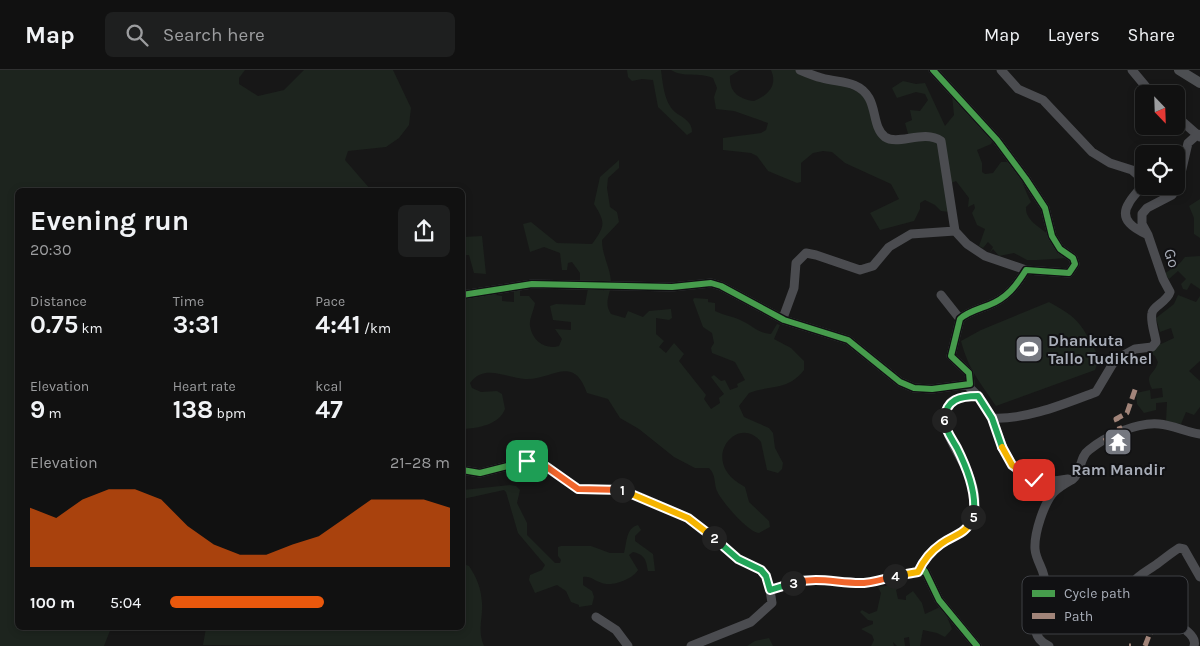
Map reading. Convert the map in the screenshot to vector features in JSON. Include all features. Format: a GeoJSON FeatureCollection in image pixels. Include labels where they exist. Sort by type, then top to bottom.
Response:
{"type":"FeatureCollection","features":[{"type":"Feature","properties":{"kind":"main road"},"geometry":{"type":"LineString","coordinates":[[1180,70],[1200,83]]}},
{"type":"Feature","properties":{"kind":"street"},"geometry":{"type":"LineString","coordinates":[[800,70],[822,78],[856,85],[864,91],[870,99],[881,131],[886,138],[931,136],[941,141],[955,231],[967,244],[985,256],[1026,270],[1069,273],[1075,264],[1073,258],[1060,249],[1052,236],[1045,208],[1026,179],[996,140],[932,70]]}},
{"type":"Feature","properties":{"kind":"street","name":"Go"},"geometry":{"type":"LineString","coordinates":[[992,418],[1010,418],[1096,392],[1115,360],[1135,349],[1152,347],[1156,342],[1151,314],[1153,310],[1168,298],[1170,292],[1163,279],[1148,235],[1133,228],[1126,221],[1125,213],[1129,203],[1141,187],[1138,176],[1132,170],[1110,163],[1092,152],[1042,100],[1018,89],[1001,70]]}},
{"type":"Feature","properties":{"kind":"street"},"geometry":{"type":"LineString","coordinates":[[1132,70],[1144,85]]}},
{"type":"Feature","properties":{"kind":"street"},"geometry":{"type":"LineString","coordinates":[[1148,235],[1142,224],[1142,214],[1147,208],[1172,195],[1178,186],[1188,143],[1199,136],[1185,124]]}},
{"type":"Feature","properties":{"kind":"street"},"geometry":{"type":"LineString","coordinates":[[782,318],[794,288],[796,263],[806,253],[860,270],[873,266],[889,247],[911,234],[955,231]]}},
{"type":"Feature","properties":{"kind":"street"},"geometry":{"type":"LineString","coordinates":[[960,319],[996,302],[1013,290],[1026,270]]}},
{"type":"Feature","properties":{"kind":"street"},"geometry":{"type":"LineString","coordinates":[[465,295],[532,284],[672,287],[712,283],[799,327],[832,333],[848,340],[900,382],[914,388],[970,384],[969,374],[955,361],[950,353],[955,343],[960,319]]}},
{"type":"Feature","properties":{"kind":"street"},"geometry":{"type":"LineString","coordinates":[[940,295],[960,319]]}},
{"type":"Feature","properties":{"kind":"street"},"geometry":{"type":"LineString","coordinates":[[965,385],[978,396],[992,418],[1006,456],[1012,465],[1027,478],[1044,481],[1073,478]]}},
{"type":"Feature","properties":{"kind":"street"},"geometry":{"type":"LineString","coordinates":[[918,572],[923,562],[941,544],[968,528],[974,516],[974,493],[961,456],[945,426],[944,417],[952,401],[963,397],[978,396]]}},
{"type":"Feature","properties":{"kind":"street"},"geometry":{"type":"LineString","coordinates":[[1044,576],[1035,549],[1039,526],[1047,502],[1055,491],[1073,478],[1082,457],[1090,449],[1126,430],[1157,424],[1200,434]]}},
{"type":"Feature","properties":{"kind":"street"},"geometry":{"type":"LineString","coordinates":[[465,470],[480,473],[527,461],[534,461],[544,465],[578,489],[627,491],[688,518],[738,559],[761,570],[766,576],[772,603],[758,617],[691,646]]}},
{"type":"Feature","properties":{"kind":"street"},"geometry":{"type":"LineString","coordinates":[[1137,576],[1179,548],[1184,549],[1200,577]]}},
{"type":"Feature","properties":{"kind":"street"},"geometry":{"type":"LineString","coordinates":[[770,590],[805,580],[866,583],[925,571],[938,600],[977,646]]}},
{"type":"Feature","properties":{"kind":"street"},"geometry":{"type":"LineString","coordinates":[[596,616],[616,630],[628,646]]}},
{"type":"Feature","properties":{"kind":"street"},"geometry":{"type":"LineString","coordinates":[[1188,631],[1195,640],[1194,646]]}},
{"type":"Feature","properties":{"kind":"street"},"geometry":{"type":"LineString","coordinates":[[1037,634],[1039,640],[1049,646]]}},
{"type":"Feature","properties":{"kind":"shaded area"},"geometry":{"type":"Polygon","coordinates":[[[0,70],[245,70],[239,78],[239,84],[258,96],[284,90],[304,70],[393,70],[411,108],[409,125],[399,138],[386,147],[348,151],[345,160],[369,188],[15,188],[15,630],[110,630],[104,646],[0,646],[0,70]]]}},
{"type":"Feature","properties":{"kind":"shaded area"},"geometry":{"type":"Polygon","coordinates":[[[627,70],[661,70],[668,103],[675,112],[689,122],[692,132],[687,135],[658,107],[653,80],[642,79],[632,81],[628,77],[627,70]]]}},
{"type":"Feature","properties":{"kind":"shaded area"},"geometry":{"type":"Polygon","coordinates":[[[671,70],[740,70],[730,76],[731,86],[736,94],[754,101],[764,96],[770,89],[773,81],[771,70],[800,70],[824,77],[865,95],[883,139],[909,137],[905,123],[912,120],[910,110],[920,111],[928,100],[925,94],[916,92],[897,98],[892,88],[903,81],[916,84],[925,83],[945,126],[954,115],[952,95],[993,141],[991,144],[977,150],[982,163],[982,172],[985,174],[993,173],[1001,162],[1009,162],[1020,177],[1031,202],[1026,207],[1028,216],[1053,238],[1068,258],[1027,260],[1014,253],[999,256],[993,249],[989,254],[993,247],[988,242],[983,248],[979,246],[985,229],[977,225],[972,213],[975,208],[974,204],[968,207],[969,198],[956,181],[947,185],[950,212],[941,211],[935,205],[925,200],[920,203],[920,209],[914,221],[880,230],[870,213],[899,199],[891,184],[845,163],[832,152],[813,153],[801,163],[801,182],[797,183],[768,171],[757,156],[751,153],[723,150],[723,138],[761,133],[766,130],[768,123],[734,111],[716,109],[714,97],[717,88],[713,78],[702,75],[681,74],[671,70]]]}},
{"type":"Feature","properties":{"kind":"shaded area"},"geometry":{"type":"Polygon","coordinates":[[[619,160],[619,168],[608,178],[607,188],[610,207],[617,212],[619,222],[602,240],[603,252],[611,278],[607,302],[609,310],[611,314],[625,318],[628,311],[643,317],[649,311],[671,309],[672,318],[669,320],[656,318],[656,334],[664,341],[659,347],[666,353],[674,343],[684,354],[679,361],[706,395],[704,399],[711,409],[720,403],[719,398],[724,394],[711,377],[714,375],[721,381],[725,380],[730,390],[738,387],[737,384],[745,380],[735,362],[712,353],[711,348],[714,343],[712,333],[703,327],[693,300],[694,298],[708,299],[708,302],[715,303],[715,311],[743,321],[762,332],[771,334],[777,324],[780,325],[774,339],[791,348],[804,361],[804,370],[798,377],[785,384],[749,393],[739,406],[744,417],[769,428],[773,433],[775,448],[783,463],[782,469],[778,473],[767,470],[761,442],[752,434],[742,433],[733,436],[726,444],[722,454],[724,465],[731,477],[745,487],[749,502],[769,521],[770,527],[759,533],[743,523],[725,504],[718,493],[713,474],[709,468],[695,468],[674,457],[639,429],[620,418],[608,399],[587,393],[575,374],[560,372],[535,379],[525,379],[496,373],[482,374],[470,383],[472,388],[481,392],[497,391],[502,394],[505,409],[498,419],[487,425],[465,429],[465,299],[489,294],[502,296],[502,301],[514,302],[514,291],[520,290],[520,296],[529,296],[535,303],[530,323],[534,336],[540,343],[549,347],[559,346],[562,339],[555,329],[571,330],[571,322],[553,320],[550,306],[556,304],[585,305],[588,288],[580,283],[580,273],[572,262],[568,263],[567,270],[562,270],[560,253],[544,247],[530,252],[523,224],[531,222],[557,243],[592,244],[602,228],[601,216],[594,204],[600,177],[619,160]]]}},
{"type":"Feature","properties":{"kind":"shaded area"},"geometry":{"type":"Polygon","coordinates":[[[1200,199],[1200,238],[1194,234],[1194,218],[1189,206],[1200,199]]]}},
{"type":"Feature","properties":{"kind":"shaded area"},"geometry":{"type":"Polygon","coordinates":[[[482,236],[486,274],[474,273],[469,255],[465,255],[465,237],[482,236]]]}},
{"type":"Feature","properties":{"kind":"shaded area"},"geometry":{"type":"Polygon","coordinates":[[[1200,256],[1200,289],[1191,283],[1187,290],[1183,289],[1181,284],[1186,279],[1178,271],[1169,279],[1164,274],[1180,263],[1185,257],[1200,256]]]}},
{"type":"Feature","properties":{"kind":"shaded area"},"geometry":{"type":"Polygon","coordinates":[[[1178,295],[1196,302],[1200,296],[1200,361],[1189,371],[1200,381],[1200,407],[1194,415],[1186,412],[1181,424],[1166,421],[1167,402],[1156,403],[1156,410],[1144,413],[1137,404],[1136,393],[1150,390],[1151,399],[1163,397],[1162,388],[1152,389],[1150,384],[1149,377],[1158,362],[1155,356],[1147,351],[1152,343],[1161,344],[1174,338],[1171,328],[1160,332],[1156,318],[1174,304],[1178,295]]]}},
{"type":"Feature","properties":{"kind":"shaded area","name":"Dhankuta Tallo Tudikhel"},"geometry":{"type":"Polygon","coordinates":[[[1049,302],[1068,314],[1083,329],[1098,355],[1099,360],[1095,370],[996,406],[971,368],[961,341],[981,330],[1049,302]]]}},
{"type":"Feature","properties":{"kind":"shaded area"},"geometry":{"type":"Polygon","coordinates":[[[516,486],[520,490],[517,503],[527,523],[527,535],[555,563],[560,563],[558,547],[561,546],[591,546],[610,553],[624,553],[629,532],[638,525],[641,530],[635,536],[635,541],[653,554],[655,571],[648,571],[643,557],[633,552],[629,555],[638,570],[627,579],[606,584],[589,577],[583,577],[583,585],[592,591],[594,597],[592,605],[579,607],[579,605],[571,602],[566,591],[557,585],[535,593],[529,580],[530,575],[542,570],[545,565],[518,533],[506,492],[504,490],[465,499],[465,490],[516,486]]]}},
{"type":"Feature","properties":{"kind":"shaded area"},"geometry":{"type":"Polygon","coordinates":[[[465,565],[469,566],[480,588],[482,603],[481,635],[484,646],[203,645],[206,630],[465,630],[465,565]]]}},
{"type":"Feature","properties":{"kind":"shaded area"},"geometry":{"type":"Polygon","coordinates":[[[899,584],[900,587],[896,590],[898,599],[906,600],[906,596],[913,591],[922,603],[925,614],[940,607],[945,612],[952,629],[945,637],[923,630],[920,646],[910,646],[909,637],[904,638],[905,646],[897,646],[893,642],[894,646],[871,646],[874,640],[872,635],[861,629],[873,624],[873,621],[868,620],[860,612],[862,610],[869,614],[877,611],[881,593],[878,587],[899,584]]]}},
{"type":"Feature","properties":{"kind":"shaded area"},"geometry":{"type":"Polygon","coordinates":[[[769,638],[773,646],[747,646],[755,641],[769,638]]]}},
{"type":"Feature","properties":{"kind":"marked path"},"geometry":{"type":"LineString","coordinates":[[1104,441],[1121,431],[1116,419],[1127,413],[1136,387]]}},
{"type":"Feature","properties":{"kind":"marked path"},"geometry":{"type":"LineString","coordinates":[[1145,646],[1150,634]]}},
{"type":"Feature","properties":{"kind":"cycle path"},"geometry":{"type":"LineString","coordinates":[[465,295],[532,284],[672,287],[711,283],[721,286],[784,320],[848,340],[900,382],[914,388],[932,389],[970,384],[969,373],[951,356],[960,319],[1001,299],[1015,286],[1026,270],[1069,273],[1075,264],[1073,258],[1060,249],[1052,236],[1045,208],[1026,179],[997,140],[933,70]]}},
{"type":"Feature","properties":{"kind":"cycle path"},"geometry":{"type":"LineString","coordinates":[[465,470],[480,473],[527,461],[543,465],[578,489],[627,491],[688,518],[738,559],[761,570],[766,576],[770,590],[805,580],[866,583],[925,571],[939,600],[977,646]]}},
{"type":"Feature","properties":{"kind":"place","name":"Dhankuta Tallo Tudikhel"},"geometry":{"type":"Point","coordinates":[1029,349]}},
{"type":"Feature","properties":{"kind":"place","name":"Ram Mandir"},"geometry":{"type":"Point","coordinates":[1118,442]}},
{"type":"Feature","properties":{"kind":"route"},"geometry":{"type":"LineString","coordinates":[[527,461],[534,461],[544,465],[578,489],[585,491],[618,489],[627,491],[688,518],[738,559],[749,566],[761,570],[766,576],[770,590],[805,580],[829,579],[852,583],[866,583],[918,572],[923,562],[941,544],[959,536],[968,528],[974,516],[976,502],[961,456],[945,426],[944,417],[952,401],[963,397],[978,396],[992,418],[1006,456],[1012,465],[1027,478],[1034,480]]}}]}
